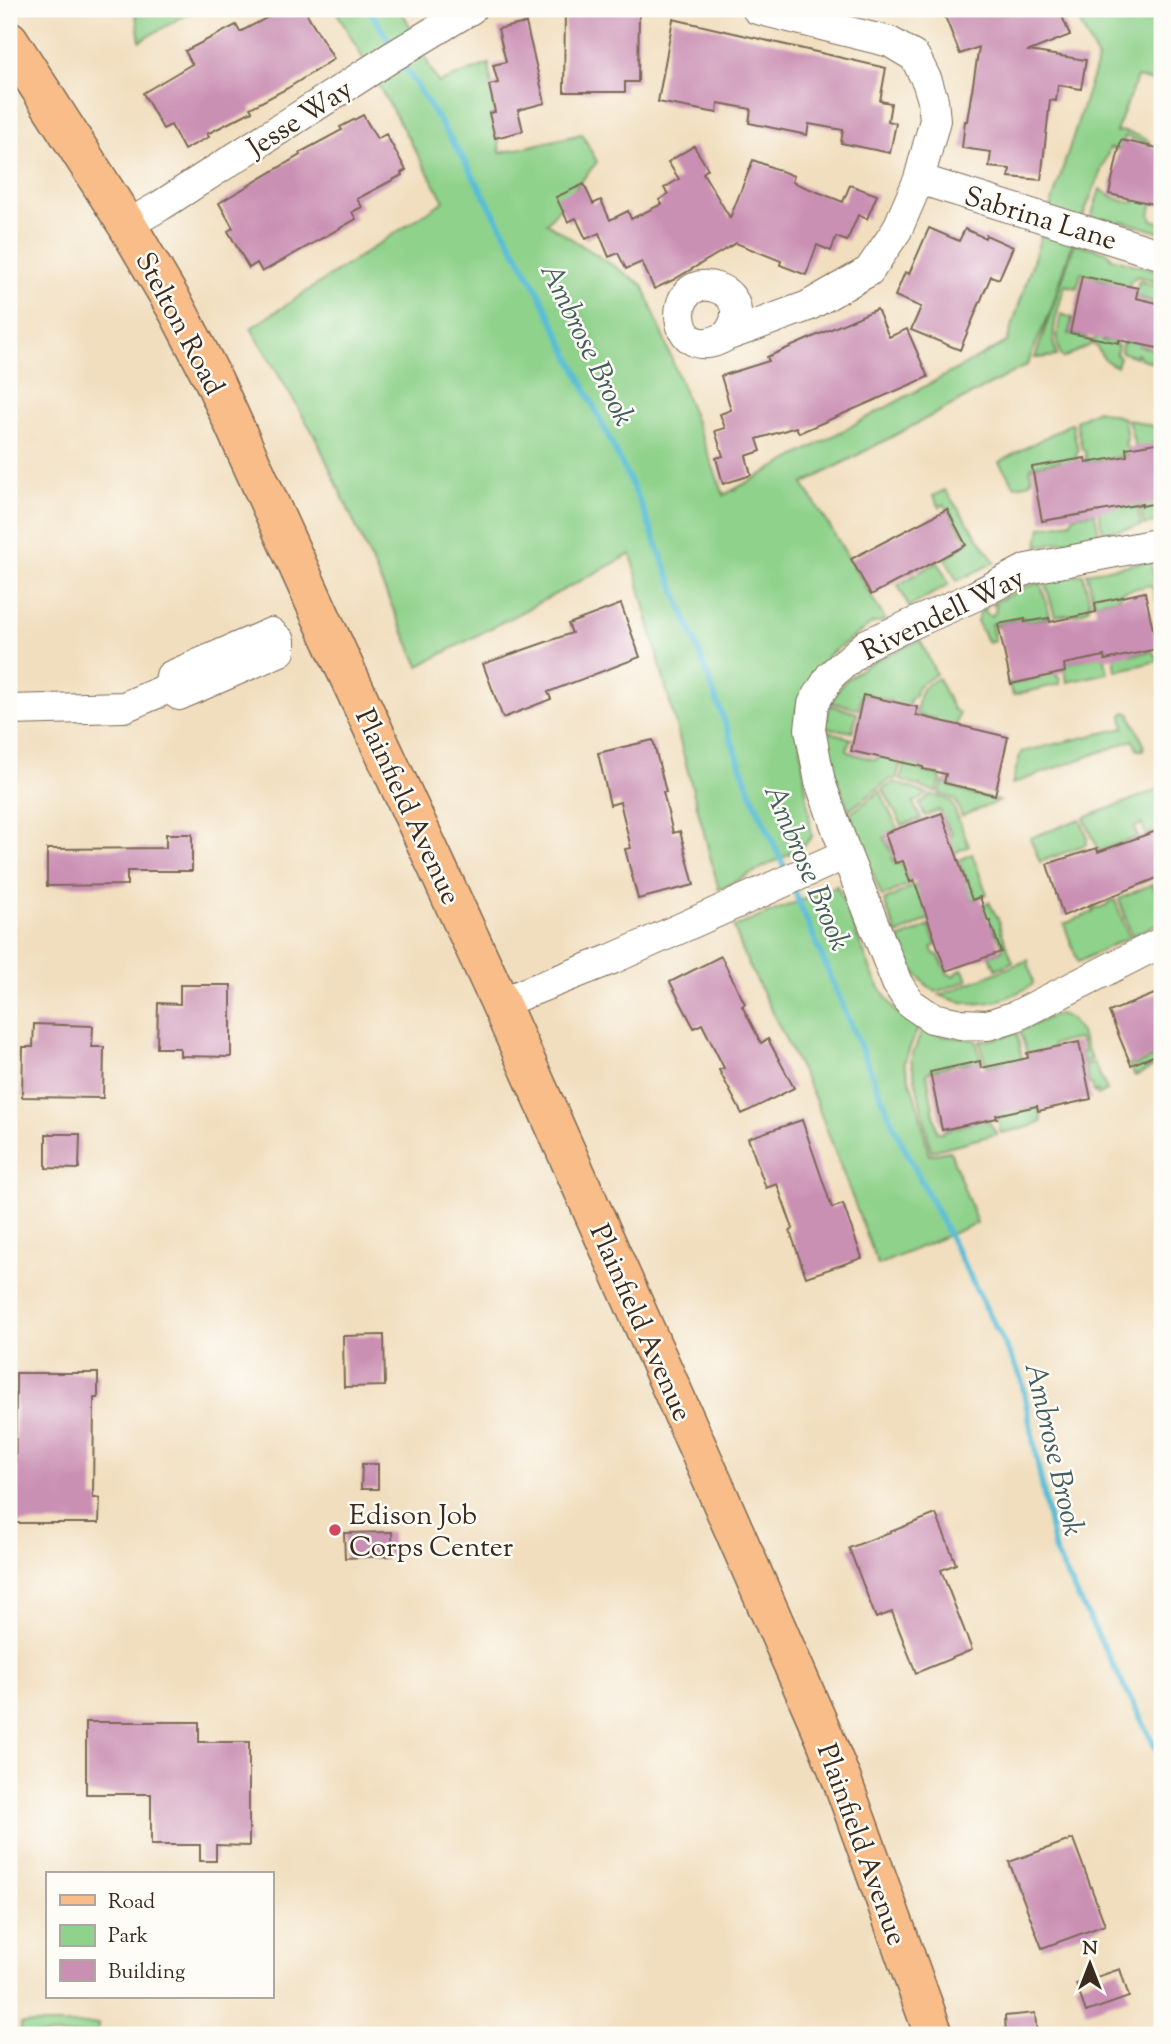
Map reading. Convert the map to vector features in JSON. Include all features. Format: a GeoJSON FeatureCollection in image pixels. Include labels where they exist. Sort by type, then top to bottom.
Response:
{"type":"FeatureCollection","features":[{"type":"Feature","properties":{"kind":"main road","name":"Stelton Road"},"geometry":{"type":"LineString","coordinates":[[9,40],[127,225],[177,310],[214,381],[323,621]]}},
{"type":"Feature","properties":{"kind":"main road","name":"Plainfield Avenue"},"geometry":{"type":"LineString","coordinates":[[323,621],[500,1003],[824,1735],[934,2035]]}},
{"type":"Feature","properties":{"kind":"street","name":"Jesse Way"},"geometry":{"type":"LineString","coordinates":[[127,225],[471,9]]}},
{"type":"Feature","properties":{"kind":"street"},"geometry":{"type":"LineString","coordinates":[[726,336],[808,306],[869,271],[897,230],[919,179],[935,120],[928,81],[915,57],[890,42],[757,9]]}},
{"type":"Feature","properties":{"kind":"street","name":"Sabrina Lane"},"geometry":{"type":"LineString","coordinates":[[919,179],[1162,255]]}},
{"type":"Feature","properties":{"kind":"street","name":"Rivendell Way"},"geometry":{"type":"LineString","coordinates":[[1162,542],[1027,569],[975,596],[867,644],[831,675],[813,704],[810,729],[820,782],[897,983],[910,1003],[932,1018],[961,1024],[988,1025],[1006,1019],[1162,942]]}},
{"type":"Feature","properties":{"kind":"street"},"geometry":{"type":"LineString","coordinates":[[9,710],[124,707],[169,688],[171,676],[271,633],[280,641],[323,621]]}},
{"type":"Feature","properties":{"kind":"street"},"geometry":{"type":"LineString","coordinates":[[500,1003],[612,959],[846,854]]}},
{"type":"Feature","properties":{"kind":"green space"},"geometry":{"type":"Polygon","coordinates":[[[135,9],[196,9],[140,41],[135,9]]]}},
{"type":"Feature","properties":{"kind":"green space"},"geometry":{"type":"Polygon","coordinates":[[[335,9],[401,9],[438,83],[489,64],[500,153],[582,134],[597,162],[547,223],[643,285],[724,495],[1007,342],[1098,59],[1073,9],[1162,9],[1162,84],[1137,77],[1116,132],[1137,135],[1149,141],[1150,145],[1125,136],[1121,150],[1110,148],[1072,244],[1051,310],[1027,365],[803,484],[886,621],[873,623],[827,656],[796,709],[812,837],[801,848],[719,890],[631,554],[419,666],[316,438],[251,328],[444,201],[335,9]]]}},
{"type":"Feature","properties":{"kind":"green space"},"geometry":{"type":"Polygon","coordinates":[[[1100,189],[1126,202],[1135,202],[1136,198],[1153,201],[1150,215],[1152,220],[1162,223],[1162,233],[1122,221],[1115,224],[1091,217],[1100,189]]]}},
{"type":"Feature","properties":{"kind":"green space"},"geometry":{"type":"Polygon","coordinates":[[[1075,243],[1107,252],[1111,258],[1162,272],[1162,284],[1137,276],[1130,282],[1127,293],[1110,282],[1081,273],[1077,288],[1065,285],[1060,302],[1054,329],[1057,356],[1035,358],[1075,243]]]}},
{"type":"Feature","properties":{"kind":"green space"},"geometry":{"type":"Polygon","coordinates":[[[1139,281],[1162,288],[1162,304],[1135,296],[1139,281]]]}},
{"type":"Feature","properties":{"kind":"green space"},"geometry":{"type":"Polygon","coordinates":[[[1061,314],[1072,318],[1069,334],[1085,337],[1090,341],[1097,337],[1102,338],[1102,341],[1114,341],[1118,346],[1116,355],[1120,357],[1117,366],[1107,361],[1092,344],[1063,358],[1058,343],[1061,314]]]}},
{"type":"Feature","properties":{"kind":"green space"},"geometry":{"type":"Polygon","coordinates":[[[1126,340],[1159,350],[1158,364],[1139,358],[1140,355],[1136,354],[1136,357],[1121,352],[1126,340]]]}},
{"type":"Feature","properties":{"kind":"green space"},"geometry":{"type":"Polygon","coordinates":[[[1097,410],[1124,418],[1128,455],[1087,463],[1076,421],[1097,410]]]}},
{"type":"Feature","properties":{"kind":"green space"},"geometry":{"type":"Polygon","coordinates":[[[1128,419],[1162,429],[1162,441],[1153,443],[1154,447],[1137,454],[1128,419]]]}},
{"type":"Feature","properties":{"kind":"green space"},"geometry":{"type":"Polygon","coordinates":[[[1072,423],[1078,451],[1077,465],[1061,468],[1060,461],[1032,466],[1032,480],[1027,484],[1015,486],[999,462],[1072,423]]]}},
{"type":"Feature","properties":{"kind":"green space"},"geometry":{"type":"Polygon","coordinates":[[[945,490],[995,562],[957,581],[946,559],[968,542],[944,504],[940,507],[933,496],[945,490]]]}},
{"type":"Feature","properties":{"kind":"green space"},"geometry":{"type":"Polygon","coordinates":[[[1162,500],[1162,521],[1144,525],[1140,504],[1162,500]]]}},
{"type":"Feature","properties":{"kind":"green space"},"geometry":{"type":"Polygon","coordinates":[[[1135,504],[1141,526],[1103,533],[1100,506],[1135,504]]]}},
{"type":"Feature","properties":{"kind":"green space"},"geometry":{"type":"Polygon","coordinates":[[[1095,513],[1099,534],[1038,546],[1041,527],[1071,522],[1074,516],[1095,513]]]}},
{"type":"Feature","properties":{"kind":"green space"},"geometry":{"type":"Polygon","coordinates":[[[1150,561],[1161,601],[1157,602],[1150,585],[1120,592],[1120,597],[1094,603],[1087,573],[1150,561]]]}},
{"type":"Feature","properties":{"kind":"green space"},"geometry":{"type":"Polygon","coordinates":[[[938,562],[949,584],[909,607],[898,585],[938,562]]]}},
{"type":"Feature","properties":{"kind":"green space"},"geometry":{"type":"Polygon","coordinates":[[[1083,574],[1090,603],[1088,609],[1077,614],[1055,616],[1045,582],[1083,574]]]}},
{"type":"Feature","properties":{"kind":"green space"},"geometry":{"type":"Polygon","coordinates":[[[1041,583],[1050,617],[1026,622],[1023,618],[998,624],[998,627],[991,624],[995,641],[988,643],[977,621],[981,611],[987,606],[984,610],[991,616],[995,613],[996,605],[991,604],[1027,586],[1041,583]]]}},
{"type":"Feature","properties":{"kind":"green space"},"geometry":{"type":"Polygon","coordinates":[[[920,640],[936,674],[917,687],[907,712],[891,704],[891,701],[865,694],[861,696],[859,709],[831,702],[843,683],[858,671],[920,640]]]}},
{"type":"Feature","properties":{"kind":"green space"},"geometry":{"type":"Polygon","coordinates":[[[1130,650],[1131,655],[1152,651],[1156,656],[1161,656],[1162,653],[1162,660],[1116,671],[1114,653],[1130,650]]]}},
{"type":"Feature","properties":{"kind":"green space"},"geometry":{"type":"Polygon","coordinates":[[[1104,655],[1108,673],[1067,682],[1064,664],[1104,655]]]}},
{"type":"Feature","properties":{"kind":"green space"},"geometry":{"type":"Polygon","coordinates":[[[1055,668],[1060,684],[1013,695],[1007,682],[1012,684],[1039,678],[1055,668]]]}},
{"type":"Feature","properties":{"kind":"green space"},"geometry":{"type":"Polygon","coordinates":[[[938,678],[953,709],[959,713],[955,730],[935,725],[936,719],[916,714],[922,689],[938,678]]]}},
{"type":"Feature","properties":{"kind":"green space"},"geometry":{"type":"Polygon","coordinates":[[[830,705],[857,713],[852,732],[825,727],[830,705]]]}},
{"type":"Feature","properties":{"kind":"green space"},"geometry":{"type":"Polygon","coordinates":[[[1126,712],[1130,714],[1144,745],[1143,750],[1138,750],[1133,740],[1012,784],[1021,752],[1124,728],[1122,715],[1126,712]]]}},
{"type":"Feature","properties":{"kind":"green space"},"geometry":{"type":"Polygon","coordinates":[[[824,730],[852,739],[847,750],[850,753],[876,760],[879,756],[901,762],[896,779],[891,779],[849,810],[826,749],[824,730]]]}},
{"type":"Feature","properties":{"kind":"green space"},"geometry":{"type":"Polygon","coordinates":[[[907,762],[919,764],[923,772],[939,775],[941,779],[936,792],[900,780],[907,762]]]}},
{"type":"Feature","properties":{"kind":"green space"},"geometry":{"type":"Polygon","coordinates":[[[894,782],[928,794],[913,803],[921,819],[902,825],[883,789],[894,782]]]}},
{"type":"Feature","properties":{"kind":"green space"},"geometry":{"type":"Polygon","coordinates":[[[943,782],[970,794],[1000,801],[962,816],[955,799],[939,794],[943,782]]]}},
{"type":"Feature","properties":{"kind":"green space"},"geometry":{"type":"Polygon","coordinates":[[[1162,788],[1162,820],[1159,821],[1161,829],[1146,834],[1142,824],[1134,828],[1138,837],[1099,851],[1084,818],[1162,788]]]}},
{"type":"Feature","properties":{"kind":"green space"},"geometry":{"type":"Polygon","coordinates":[[[880,791],[898,830],[884,838],[895,864],[902,864],[908,882],[911,883],[882,897],[850,814],[880,791]]]}},
{"type":"Feature","properties":{"kind":"green space"},"geometry":{"type":"Polygon","coordinates":[[[932,795],[951,801],[969,846],[954,853],[946,838],[952,835],[939,810],[925,816],[919,804],[932,795]]]}},
{"type":"Feature","properties":{"kind":"green space"},"geometry":{"type":"Polygon","coordinates":[[[1080,819],[1088,838],[1087,844],[1040,862],[1030,838],[1080,819]]]}},
{"type":"Feature","properties":{"kind":"green space"},"geometry":{"type":"Polygon","coordinates":[[[972,854],[987,894],[972,901],[962,883],[967,880],[958,861],[972,854]]]}},
{"type":"Feature","properties":{"kind":"green space"},"geometry":{"type":"Polygon","coordinates":[[[1152,884],[1162,906],[1162,921],[1132,936],[1119,899],[1152,884]]]}},
{"type":"Feature","properties":{"kind":"green space"},"geometry":{"type":"Polygon","coordinates":[[[837,886],[875,980],[895,1011],[919,1026],[904,1062],[929,1155],[950,1151],[977,1223],[878,1265],[815,1099],[744,955],[734,927],[837,886]]]}},
{"type":"Feature","properties":{"kind":"green space"},"geometry":{"type":"Polygon","coordinates":[[[917,886],[929,919],[897,935],[884,901],[917,886]]]}},
{"type":"Feature","properties":{"kind":"green space"},"geometry":{"type":"Polygon","coordinates":[[[1115,900],[1129,937],[1078,962],[1064,924],[1094,912],[1095,907],[1099,908],[1115,900]]]}},
{"type":"Feature","properties":{"kind":"green space"},"geometry":{"type":"Polygon","coordinates":[[[989,902],[1000,923],[1004,943],[1013,962],[996,969],[989,956],[1002,951],[1002,944],[990,923],[983,925],[977,908],[989,902]]]}},
{"type":"Feature","properties":{"kind":"green space"},"geometry":{"type":"Polygon","coordinates":[[[929,926],[936,945],[932,947],[932,951],[938,955],[948,974],[953,976],[962,969],[968,979],[936,992],[913,969],[899,939],[929,926]]]}},
{"type":"Feature","properties":{"kind":"green space"},"geometry":{"type":"Polygon","coordinates":[[[1028,960],[1032,985],[1009,997],[975,1003],[952,1000],[940,995],[1028,960]]]}},
{"type":"Feature","properties":{"kind":"green space"},"geometry":{"type":"Polygon","coordinates":[[[1059,1014],[1066,1016],[1076,1026],[1092,1059],[1084,1063],[1081,1052],[1084,1051],[1077,1039],[1053,1044],[1053,1050],[1029,1060],[1020,1031],[1059,1014]]]}},
{"type":"Feature","properties":{"kind":"green space"},"geometry":{"type":"Polygon","coordinates":[[[923,1028],[942,1036],[976,1040],[982,1062],[956,1064],[927,1074],[937,1132],[943,1133],[972,1123],[987,1111],[989,1122],[997,1134],[931,1151],[911,1059],[923,1028]]]}},
{"type":"Feature","properties":{"kind":"green space"},"geometry":{"type":"Polygon","coordinates":[[[1017,1033],[1022,1060],[1007,1067],[1005,1062],[987,1066],[980,1041],[1017,1033]]]}},
{"type":"Feature","properties":{"kind":"green space"},"geometry":{"type":"Polygon","coordinates":[[[1162,1043],[1162,1063],[1135,1076],[1129,1065],[1136,1065],[1159,1055],[1153,1047],[1162,1043]]]}},
{"type":"Feature","properties":{"kind":"green space"},"geometry":{"type":"Polygon","coordinates":[[[1094,1063],[1107,1090],[1098,1095],[1097,1091],[1094,1093],[1092,1084],[1089,1084],[1085,1066],[1094,1063]]]}},
{"type":"Feature","properties":{"kind":"green space"},"geometry":{"type":"Polygon","coordinates":[[[1038,1105],[1042,1121],[1029,1127],[1001,1133],[996,1110],[1016,1106],[1017,1111],[1038,1105]]]}},
{"type":"Feature","properties":{"kind":"green space"},"geometry":{"type":"Polygon","coordinates":[[[21,2024],[98,2024],[98,2035],[21,2035],[21,2024]]]}},
{"type":"Feature","properties":{"kind":"building"},"geometry":{"type":"Polygon","coordinates":[[[280,9],[304,9],[334,59],[184,150],[171,125],[163,129],[143,93],[192,64],[185,51],[236,25],[240,32],[280,9]]]}},
{"type":"Feature","properties":{"kind":"building"},"geometry":{"type":"Polygon","coordinates":[[[565,9],[639,9],[638,82],[625,82],[625,92],[564,92],[565,9]]]}},
{"type":"Feature","properties":{"kind":"building"},"geometry":{"type":"Polygon","coordinates":[[[942,9],[1033,9],[1036,16],[1059,9],[1070,35],[1029,51],[1086,60],[1081,89],[1058,85],[1056,101],[1050,100],[1041,180],[1009,177],[1010,169],[989,167],[991,152],[962,148],[979,47],[960,54],[942,9]]]}},
{"type":"Feature","properties":{"kind":"building"},"geometry":{"type":"Polygon","coordinates":[[[673,19],[886,68],[880,101],[891,103],[888,121],[896,123],[890,153],[841,143],[843,130],[809,124],[807,135],[749,123],[751,109],[718,103],[717,113],[658,102],[673,19]]]}},
{"type":"Feature","properties":{"kind":"building"},"geometry":{"type":"Polygon","coordinates":[[[526,23],[545,103],[518,110],[523,131],[495,138],[489,113],[495,112],[489,85],[498,83],[493,65],[506,62],[498,29],[526,23]]]}},
{"type":"Feature","properties":{"kind":"building"},"geometry":{"type":"Polygon","coordinates":[[[363,115],[377,139],[386,134],[406,170],[402,175],[357,199],[362,207],[352,212],[356,219],[262,272],[257,263],[249,268],[228,231],[233,228],[219,203],[363,115]]]}},
{"type":"Feature","properties":{"kind":"building"},"geometry":{"type":"Polygon","coordinates":[[[1121,140],[1162,149],[1162,206],[1109,194],[1121,140]]]}},
{"type":"Feature","properties":{"kind":"building"},"geometry":{"type":"Polygon","coordinates":[[[694,146],[708,169],[703,173],[730,218],[753,160],[794,176],[792,182],[843,202],[850,185],[877,195],[867,219],[858,215],[847,241],[836,237],[831,251],[817,245],[806,275],[780,265],[781,261],[736,243],[654,289],[642,262],[626,269],[618,253],[609,257],[599,233],[586,239],[576,218],[568,222],[556,197],[584,184],[593,204],[601,200],[610,220],[628,211],[631,219],[662,204],[659,200],[668,194],[664,188],[679,179],[668,162],[694,146]]]}},
{"type":"Feature","properties":{"kind":"building"},"geometry":{"type":"Polygon","coordinates":[[[929,228],[959,241],[965,229],[1013,247],[999,279],[991,276],[960,350],[911,330],[921,307],[895,296],[905,272],[909,274],[929,228]]]}},
{"type":"Feature","properties":{"kind":"building"},"geometry":{"type":"Polygon","coordinates":[[[1082,276],[1138,288],[1136,298],[1162,304],[1162,349],[1070,333],[1082,276]]]}},
{"type":"Feature","properties":{"kind":"building"},"geometry":{"type":"Polygon","coordinates":[[[877,309],[889,337],[907,329],[928,377],[799,433],[796,427],[757,439],[761,451],[746,456],[751,475],[723,484],[716,458],[723,456],[715,431],[725,428],[720,414],[731,410],[721,376],[769,361],[767,357],[877,309]]]}},
{"type":"Feature","properties":{"kind":"building"},"geometry":{"type":"Polygon","coordinates":[[[1162,442],[1162,502],[1042,521],[1032,467],[1085,458],[1086,463],[1127,456],[1126,448],[1162,442]]]}},
{"type":"Feature","properties":{"kind":"building"},"geometry":{"type":"Polygon","coordinates":[[[947,509],[966,545],[871,595],[851,559],[947,509]]]}},
{"type":"Feature","properties":{"kind":"building"},"geometry":{"type":"Polygon","coordinates":[[[1145,592],[1157,649],[1105,660],[1104,656],[1064,664],[1065,672],[1011,684],[998,624],[1049,618],[1050,622],[1096,612],[1095,603],[1145,592]]]}},
{"type":"Feature","properties":{"kind":"building"},"geometry":{"type":"Polygon","coordinates":[[[621,604],[640,657],[548,692],[551,699],[503,718],[483,664],[572,633],[568,624],[621,604]]]}},
{"type":"Feature","properties":{"kind":"building"},"geometry":{"type":"Polygon","coordinates":[[[863,695],[917,707],[916,715],[1008,737],[995,795],[944,783],[946,774],[851,751],[863,695]]]}},
{"type":"Feature","properties":{"kind":"building"},"geometry":{"type":"Polygon","coordinates":[[[653,740],[673,833],[680,831],[694,885],[638,899],[625,849],[631,848],[620,802],[610,805],[598,753],[653,740]]]}},
{"type":"Feature","properties":{"kind":"building"},"geometry":{"type":"Polygon","coordinates":[[[942,813],[972,900],[980,897],[1001,952],[946,971],[914,880],[910,882],[903,861],[895,863],[885,833],[942,813]]]}},
{"type":"Feature","properties":{"kind":"building"},"geometry":{"type":"Polygon","coordinates":[[[1162,829],[1162,876],[1063,916],[1047,864],[1097,848],[1098,852],[1162,829]]]}},
{"type":"Feature","properties":{"kind":"building"},"geometry":{"type":"Polygon","coordinates":[[[166,834],[192,834],[192,871],[127,871],[127,885],[47,886],[47,849],[166,848],[166,834]]]}},
{"type":"Feature","properties":{"kind":"building"},"geometry":{"type":"Polygon","coordinates":[[[721,956],[761,1043],[768,1039],[794,1088],[742,1114],[719,1070],[724,1068],[702,1024],[694,1028],[670,982],[721,956]]]}},
{"type":"Feature","properties":{"kind":"building"},"geometry":{"type":"Polygon","coordinates":[[[180,985],[231,985],[231,1057],[180,1056],[180,1048],[157,1048],[158,1003],[180,1004],[180,985]]]}},
{"type":"Feature","properties":{"kind":"building"},"geometry":{"type":"Polygon","coordinates":[[[1162,991],[1162,1044],[1155,1047],[1158,1054],[1131,1065],[1109,1012],[1162,991]]]}},
{"type":"Feature","properties":{"kind":"building"},"geometry":{"type":"Polygon","coordinates":[[[34,1024],[93,1026],[92,1047],[104,1047],[103,1098],[22,1097],[23,1047],[33,1047],[34,1024]]]}},
{"type":"Feature","properties":{"kind":"building"},"geometry":{"type":"Polygon","coordinates":[[[1079,1042],[1091,1099],[1038,1111],[1037,1106],[942,1130],[930,1072],[980,1061],[981,1068],[1028,1058],[1027,1053],[1079,1042]]]}},
{"type":"Feature","properties":{"kind":"building"},"geometry":{"type":"Polygon","coordinates":[[[802,1120],[832,1208],[843,1204],[862,1258],[806,1277],[777,1184],[766,1188],[748,1138],[802,1120]]]}},
{"type":"Feature","properties":{"kind":"building"},"geometry":{"type":"Polygon","coordinates":[[[46,1134],[80,1134],[79,1169],[46,1168],[46,1134]]]}},
{"type":"Feature","properties":{"kind":"building"},"geometry":{"type":"Polygon","coordinates":[[[384,1335],[385,1386],[344,1387],[343,1336],[384,1335]]]}},
{"type":"Feature","properties":{"kind":"building"},"geometry":{"type":"Polygon","coordinates":[[[16,1373],[98,1373],[98,1398],[94,1398],[93,1498],[100,1498],[99,1523],[15,1523],[16,1373]]]}},
{"type":"Feature","properties":{"kind":"building"},"geometry":{"type":"Polygon","coordinates":[[[362,1464],[378,1464],[378,1489],[361,1489],[362,1464]]]}},
{"type":"Feature","properties":{"kind":"building"},"geometry":{"type":"Polygon","coordinates":[[[936,1514],[956,1564],[941,1570],[972,1650],[916,1673],[892,1612],[876,1618],[849,1548],[936,1514]]]}},
{"type":"Feature","properties":{"kind":"building"},"geometry":{"type":"Polygon","coordinates":[[[392,1532],[393,1556],[345,1558],[344,1533],[392,1532]]]}},
{"type":"Feature","properties":{"kind":"building"},"geometry":{"type":"Polygon","coordinates":[[[86,1722],[199,1722],[199,1742],[249,1742],[249,1846],[216,1845],[216,1861],[200,1861],[200,1845],[151,1845],[151,1794],[86,1794],[86,1722]]]}},
{"type":"Feature","properties":{"kind":"building"},"geometry":{"type":"Polygon","coordinates":[[[1073,1839],[1105,1925],[1042,1948],[1009,1862],[1073,1839]]]}},
{"type":"Feature","properties":{"kind":"building"},"geometry":{"type":"Polygon","coordinates":[[[1120,1969],[1129,1997],[1086,2012],[1076,1984],[1120,1969]]]}},
{"type":"Feature","properties":{"kind":"building"},"geometry":{"type":"Polygon","coordinates":[[[1035,2013],[1037,2035],[1006,2035],[1005,2016],[1035,2013]]]}},
{"type":"Feature","properties":{"kind":"waterway","name":"Ambrose Brook"},"geometry":{"type":"LineString","coordinates":[[369,9],[392,46]]}},
{"type":"Feature","properties":{"kind":"waterway","name":"Ambrose Brook"},"geometry":{"type":"LineString","coordinates":[[401,61],[464,160],[538,291],[639,500],[750,791],[786,871]]}},
{"type":"Feature","properties":{"kind":"waterway","name":"Ambrose Brook"},"geometry":{"type":"LineString","coordinates":[[793,888],[896,1131],[1021,1377],[1055,1552],[1162,1760]]}},
{"type":"Feature","properties":{"kind":"place","name":"Edison Job Corps Center"},"geometry":{"type":"Point","coordinates":[335,1530]}}]}
